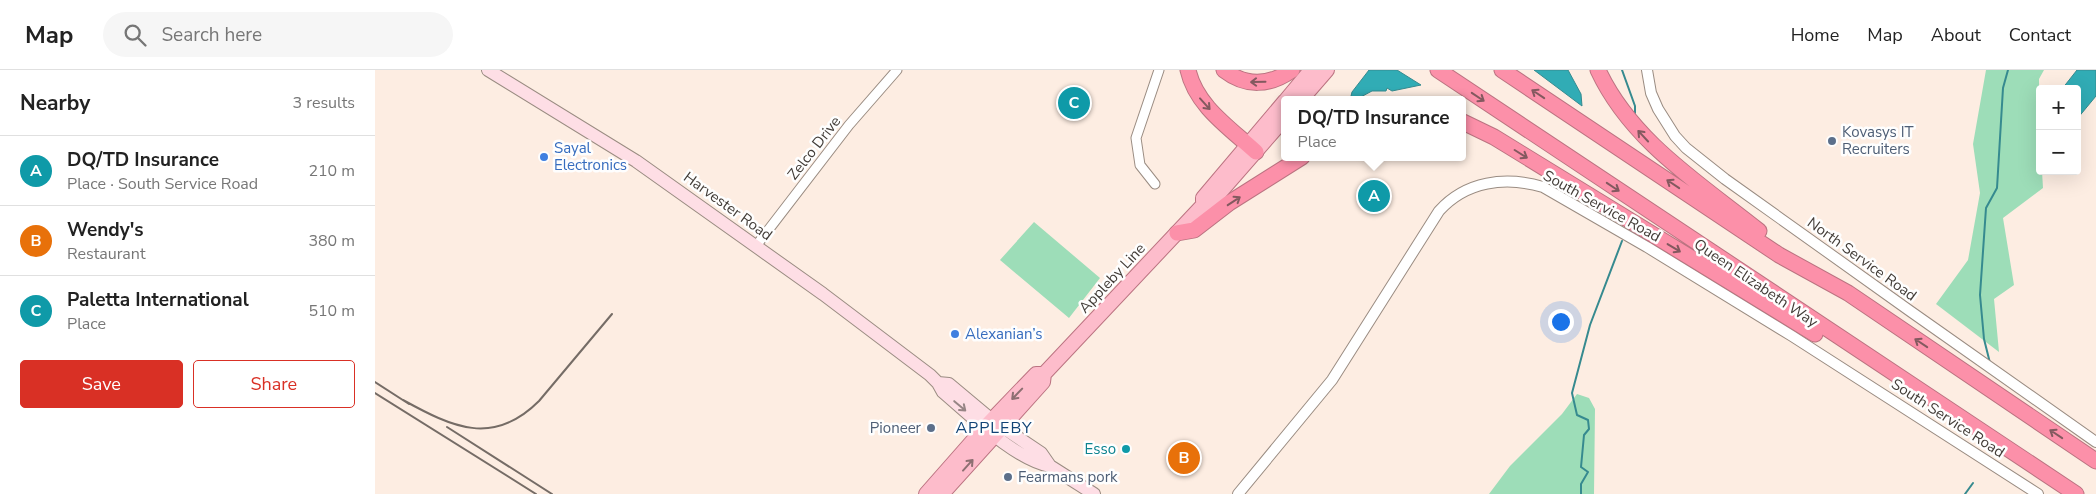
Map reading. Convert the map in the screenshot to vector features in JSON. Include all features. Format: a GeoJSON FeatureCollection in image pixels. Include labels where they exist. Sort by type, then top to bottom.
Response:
{"type":"FeatureCollection","features":[{"type":"Feature","properties":{"kind":"highway"},"geometry":{"type":"LineString","coordinates":[[1188,70],[1195,92],[1203,102],[1252,148]]}},
{"type":"Feature","properties":{"kind":"highway"},"geometry":{"type":"LineString","coordinates":[[1224,70],[1239,79],[1255,83],[1277,79],[1292,70]]}},
{"type":"Feature","properties":{"kind":"highway","name":"Queen Elizabeth Way"},"geometry":{"type":"LineString","coordinates":[[1438,70],[2076,494]]}},
{"type":"Feature","properties":{"kind":"highway"},"geometry":{"type":"LineString","coordinates":[[1502,70],[1779,255],[1848,293]]}},
{"type":"Feature","properties":{"kind":"highway"},"geometry":{"type":"LineString","coordinates":[[1598,70],[1625,115],[1645,139],[1784,251],[2096,461]]}},
{"type":"Feature","properties":{"kind":"highway"},"geometry":{"type":"LineString","coordinates":[[1466,123],[1494,136],[1865,364],[1887,370]]}},
{"type":"Feature","properties":{"kind":"highway"},"geometry":{"type":"LineString","coordinates":[[1177,233],[1194,230],[1231,202],[1296,161]]}},
{"type":"Feature","properties":{"kind":"main road","name":"Harvester Road"},"geometry":{"type":"LineString","coordinates":[[488,70],[636,161],[823,294],[938,382],[949,384],[993,428],[1037,464],[1050,466]]}},
{"type":"Feature","properties":{"kind":"main road","name":"Appleby Line"},"geometry":{"type":"LineString","coordinates":[[1289,96],[1311,70]]}},
{"type":"Feature","properties":{"kind":"main road"},"geometry":{"type":"LineString","coordinates":[[1304,96],[1327,70]]}},
{"type":"Feature","properties":{"kind":"main road","name":"Appleby Line"},"geometry":{"type":"LineString","coordinates":[[1252,148],[1281,107]]}},
{"type":"Feature","properties":{"kind":"main road","name":"Appleby Line"},"geometry":{"type":"LineString","coordinates":[[926,494],[993,428],[1012,417],[1043,382],[1044,374],[1204,204],[1203,198],[1281,122]]}},
{"type":"Feature","properties":{"kind":"main road","name":"Appleby Line"},"geometry":{"type":"LineString","coordinates":[[942,494],[1036,374],[1044,374]]}},
{"type":"Feature","properties":{"kind":"main road"},"geometry":{"type":"LineString","coordinates":[[1012,417],[1013,428],[1019,438]]}},
{"type":"Feature","properties":{"kind":"main road","name":"Harvester Road"},"geometry":{"type":"LineString","coordinates":[[993,428],[1019,438],[1041,453],[1050,466],[1094,494]]}},
{"type":"Feature","properties":{"kind":"street","name":"Zelco Drive"},"geometry":{"type":"LineString","coordinates":[[756,246],[849,125],[897,70]]}},
{"type":"Feature","properties":{"kind":"street"},"geometry":{"type":"LineString","coordinates":[[1155,184],[1140,165],[1136,138],[1159,70]]}},
{"type":"Feature","properties":{"kind":"street","name":"North Service Road"},"geometry":{"type":"LineString","coordinates":[[1647,70],[1651,93],[1658,109],[1675,136],[1686,148],[1910,312],[2096,442]]}},
{"type":"Feature","properties":{"kind":"street","name":"South Service Road"},"geometry":{"type":"LineString","coordinates":[[1238,494],[1332,380],[1439,211],[1463,191],[1479,185],[1502,181],[1527,182],[1543,187],[1559,196],[1775,326],[2039,494]]}},
{"type":"Feature","properties":{"kind":"green space"},"geometry":{"type":"Polygon","coordinates":[[[1986,70],[2044,70],[2039,79],[2039,85],[2036,85],[2036,175],[2042,175],[2043,188],[2003,218],[2014,285],[1994,299],[1999,352],[1936,304],[1968,260],[1980,193],[1973,144],[1986,70]]]}},
{"type":"Feature","properties":{"kind":"green space"},"geometry":{"type":"Polygon","coordinates":[[[1034,222],[1100,278],[1069,318],[1000,260],[1034,222]]]}},
{"type":"Feature","properties":{"kind":"green space"},"geometry":{"type":"Polygon","coordinates":[[[1577,394],[1589,398],[1595,409],[1594,494],[1489,494],[1510,466],[1562,414],[1577,394]]]}},
{"type":"Feature","properties":{"kind":"water"},"geometry":{"type":"Polygon","coordinates":[[[1369,70],[1397,70],[1421,85],[1392,91],[1387,88],[1386,91],[1372,91],[1363,96],[1351,96],[1369,70]]]}},
{"type":"Feature","properties":{"kind":"water"},"geometry":{"type":"Polygon","coordinates":[[[1534,70],[1568,70],[1581,94],[1582,106],[1534,70]]]}},
{"type":"Feature","properties":{"kind":"water"},"geometry":{"type":"Polygon","coordinates":[[[2077,70],[2096,70],[2096,96],[2081,114],[2081,85],[2065,85],[2077,70]]]}},
{"type":"Feature","properties":{"kind":"waterway"},"geometry":{"type":"LineString","coordinates":[[1622,70],[1635,106],[1635,113]]}},
{"type":"Feature","properties":{"kind":"waterway"},"geometry":{"type":"LineString","coordinates":[[1990,363],[1984,339],[1980,295],[1986,208],[1997,188],[2003,88],[2008,70]]}},
{"type":"Feature","properties":{"kind":"waterway"},"geometry":{"type":"LineString","coordinates":[[1581,494],[1581,484],[1588,472],[1581,467],[1584,435],[1589,429],[1588,420],[1577,415],[1572,393],[1590,325],[1622,241]]}},
{"type":"Feature","properties":{"kind":"waterway"},"geometry":{"type":"LineString","coordinates":[[1965,494],[1973,483]]}},
{"type":"Feature","properties":{"kind":"railway"},"geometry":{"type":"LineString","coordinates":[[403,400],[438,418],[455,424],[472,428],[489,428],[505,424],[522,415],[539,401],[612,314]]}},
{"type":"Feature","properties":{"kind":"railway"},"geometry":{"type":"LineString","coordinates":[[375,382],[409,404]]}},
{"type":"Feature","properties":{"kind":"railway"},"geometry":{"type":"LineString","coordinates":[[375,393],[536,494]]}},
{"type":"Feature","properties":{"kind":"railway"},"geometry":{"type":"LineString","coordinates":[[447,427],[552,494]]}},
{"type":"Feature","properties":{"kind":"place","name":"Paletta International"},"geometry":{"type":"Point","coordinates":[1074,103]}},
{"type":"Feature","properties":{"kind":"place","name":"Kovasys IT Recruiters"},"geometry":{"type":"Point","coordinates":[1832,141]}},
{"type":"Feature","properties":{"kind":"place","name":"Sayal Electronics"},"geometry":{"type":"Point","coordinates":[544,157]}},
{"type":"Feature","properties":{"kind":"place","name":"DQ/TD Insurance"},"geometry":{"type":"Point","coordinates":[1374,196]}},
{"type":"Feature","properties":{"kind":"place","name":"Alexanian’s"},"geometry":{"type":"Point","coordinates":[955,334]}},
{"type":"Feature","properties":{"kind":"place","name":"Pioneer"},"geometry":{"type":"Point","coordinates":[931,428]}},
{"type":"Feature","properties":{"kind":"place","name":"Esso"},"geometry":{"type":"Point","coordinates":[1126,449]}},
{"type":"Feature","properties":{"kind":"place","name":"Wendy's"},"geometry":{"type":"Point","coordinates":[1184,458]}},
{"type":"Feature","properties":{"kind":"place","name":"Fearmans pork"},"geometry":{"type":"Point","coordinates":[1008,477]}},
{"type":"Feature","properties":{"kind":"district","name":"APPLEBY"},"geometry":{"type":"Point","coordinates":[994,428]}}]}
